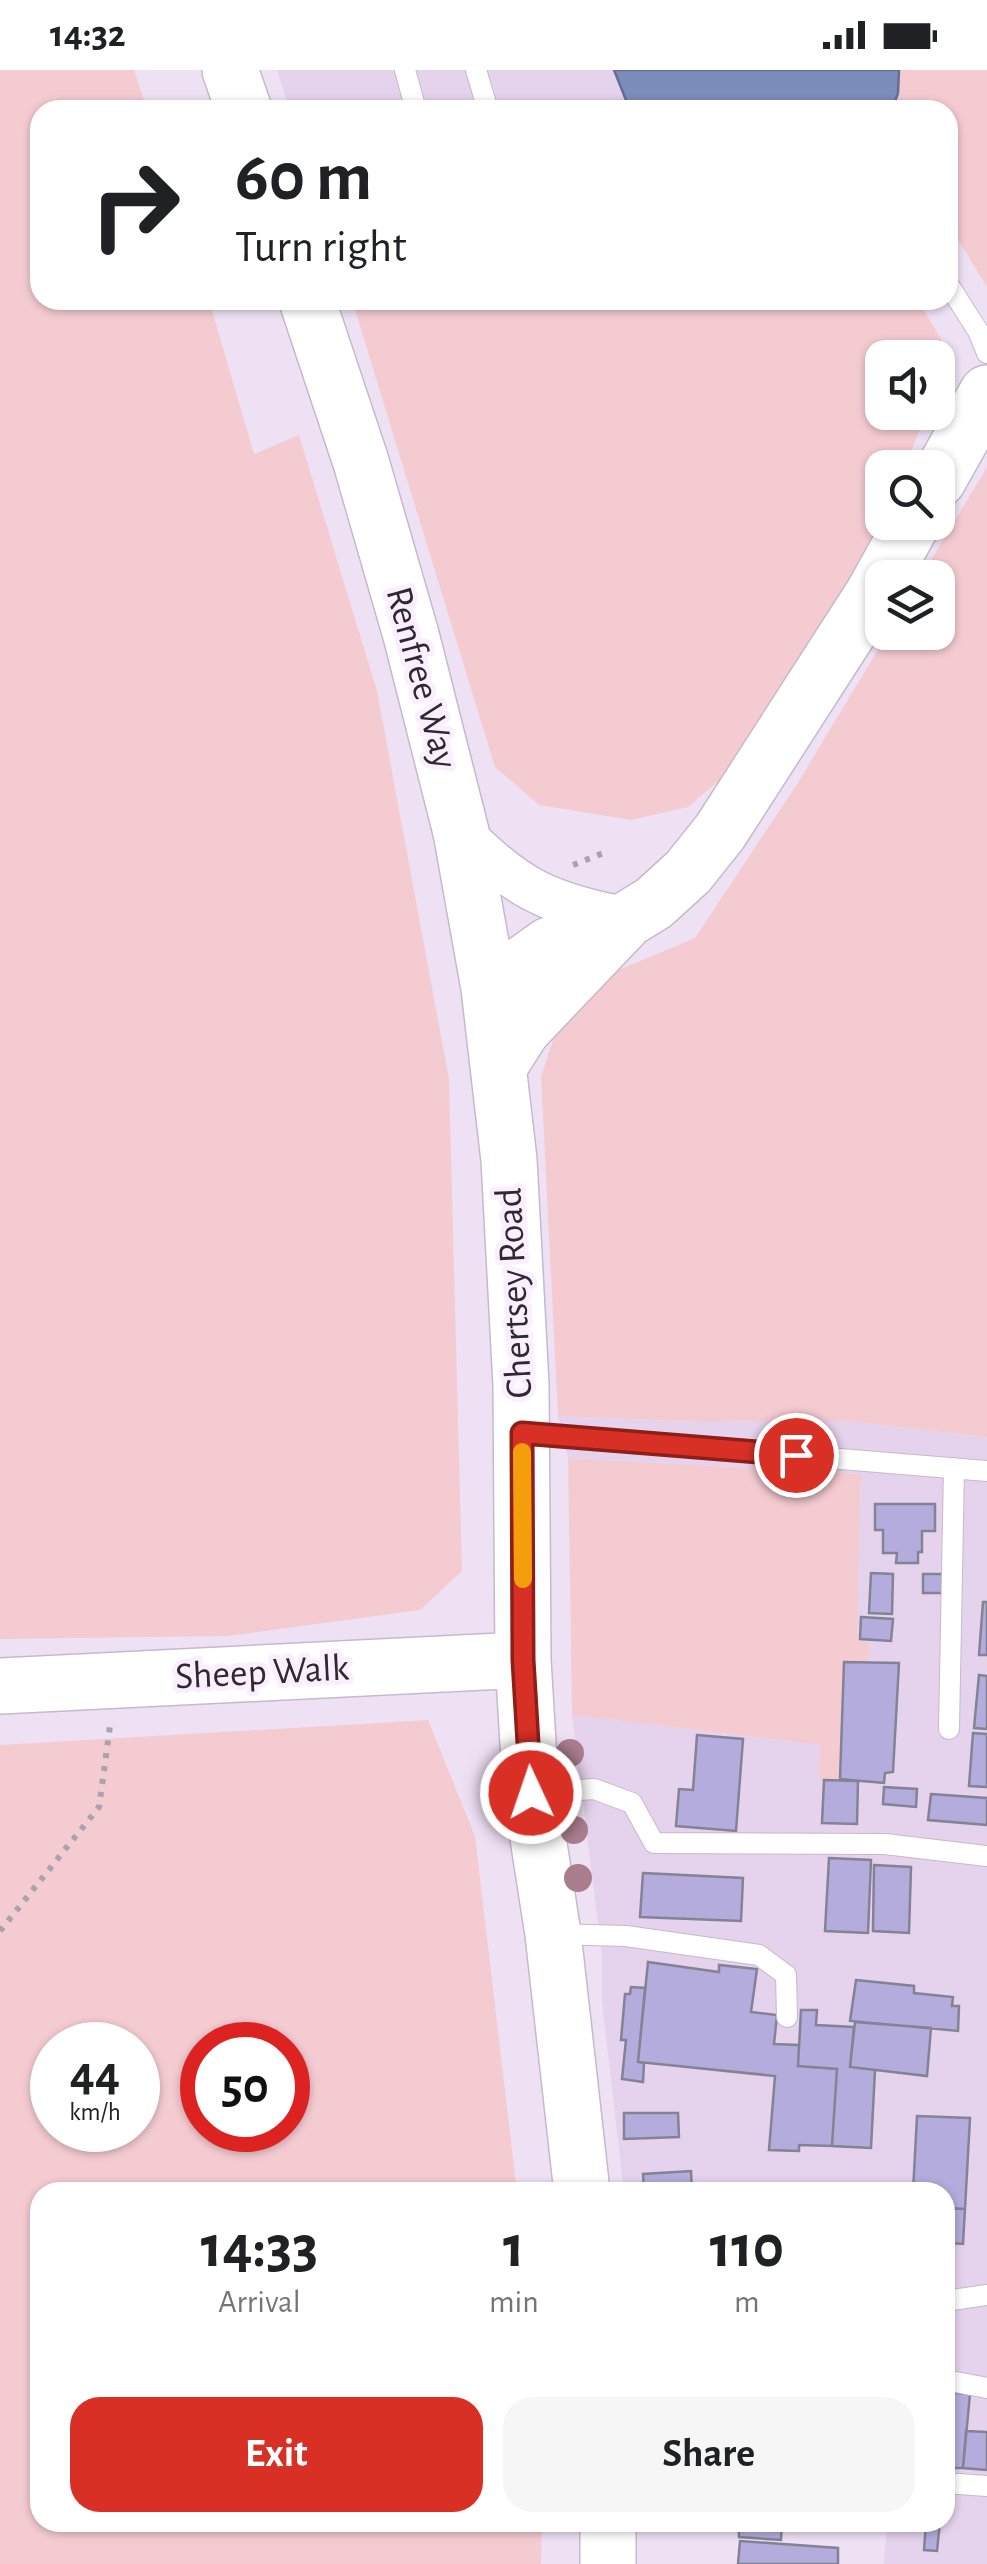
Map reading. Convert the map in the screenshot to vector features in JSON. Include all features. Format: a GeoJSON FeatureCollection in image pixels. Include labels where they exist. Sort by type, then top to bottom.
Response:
{"type":"FeatureCollection","features":[{"type":"Feature","properties":{"kind":"main road"},"geometry":{"type":"LineString","coordinates":[[230,70],[240,100]]}},
{"type":"Feature","properties":{"kind":"main road","name":"Renfree Way"},"geometry":{"type":"LineString","coordinates":[[310,310],[361,462],[401,600],[460,832],[500,1066]]}},
{"type":"Feature","properties":{"kind":"main road"},"geometry":{"type":"LineString","coordinates":[[955,450],[987,393]]}},
{"type":"Feature","properties":{"kind":"main road"},"geometry":{"type":"LineString","coordinates":[[489,988],[548,945],[628,919],[654,903],[676,882],[720,832],[904,540]]}},
{"type":"Feature","properties":{"kind":"main road"},"geometry":{"type":"LineString","coordinates":[[500,1066],[524,1028],[628,919]]}},
{"type":"Feature","properties":{"kind":"main road","name":"Chertsey Road"},"geometry":{"type":"LineString","coordinates":[[500,1066],[509,1160],[522,1433],[523,1660],[531,1793],[553,1934],[581,2182]]}},
{"type":"Feature","properties":{"kind":"main road","name":"Sheep Walk"},"geometry":{"type":"LineString","coordinates":[[0,1686],[523,1660]]}},
{"type":"Feature","properties":{"kind":"main road"},"geometry":{"type":"LineString","coordinates":[[608,2532],[608,2564]]}},
{"type":"Feature","properties":{"kind":"street"},"geometry":{"type":"LineString","coordinates":[[460,832],[495,868],[536,894],[580,910],[628,919]]}},
{"type":"Feature","properties":{"kind":"lane"},"geometry":{"type":"LineString","coordinates":[[405,70],[413,100]]}},
{"type":"Feature","properties":{"kind":"lane"},"geometry":{"type":"LineString","coordinates":[[476,70],[485,100]]}},
{"type":"Feature","properties":{"kind":"lane"},"geometry":{"type":"LineString","coordinates":[[958,300],[987,353]]}},
{"type":"Feature","properties":{"kind":"lane"},"geometry":{"type":"LineString","coordinates":[[522,1433],[987,1471]]}},
{"type":"Feature","properties":{"kind":"lane"},"geometry":{"type":"LineString","coordinates":[[949,1728],[954,1468]]}},
{"type":"Feature","properties":{"kind":"lane"},"geometry":{"type":"LineString","coordinates":[[531,1793],[594,1789],[632,1803],[654,1843],[885,1844],[987,1856]]}},
{"type":"Feature","properties":{"kind":"lane"},"geometry":{"type":"LineString","coordinates":[[553,1934],[626,1936],[758,1955],[786,1975],[787,2017]]}},
{"type":"Feature","properties":{"kind":"lane"},"geometry":{"type":"LineString","coordinates":[[955,2299],[987,2294]]}},
{"type":"Feature","properties":{"kind":"lane"},"geometry":{"type":"LineString","coordinates":[[955,2382],[987,2388]]}},
{"type":"Feature","properties":{"kind":"lane"},"geometry":{"type":"LineString","coordinates":[[955,2484],[987,2486]]}},
{"type":"Feature","properties":{"kind":"path"},"geometry":{"type":"LineString","coordinates":[[0,1931],[98,1807],[111,1738],[109,1680]]}},
{"type":"Feature","properties":{"kind":"shaded area"},"geometry":{"type":"Polygon","coordinates":[[[0,70],[134,70],[144,100],[30,100],[30,310],[212,310],[254,454],[299,435],[377,691],[449,1079],[462,1571],[420,1610],[228,1636],[0,1639],[0,70]]]}},
{"type":"Feature","properties":{"kind":"shaded area"},"geometry":{"type":"Polygon","coordinates":[[[277,70],[614,70],[626,100],[287,100],[277,70]]]}},
{"type":"Feature","properties":{"kind":"shaded area"},"geometry":{"type":"Polygon","coordinates":[[[899,70],[987,70],[987,287],[958,240],[958,100],[896,100],[899,70]]]}},
{"type":"Feature","properties":{"kind":"shaded area"},"geometry":{"type":"Polygon","coordinates":[[[355,310],[924,310],[941,340],[865,340],[865,430],[920,430],[911,450],[865,450],[865,540],[873,540],[869,549],[722,778],[688,807],[631,820],[539,805],[495,767],[355,310]]]}},
{"type":"Feature","properties":{"kind":"shaded area"},"geometry":{"type":"Polygon","coordinates":[[[987,467],[987,1437],[846,1421],[698,1422],[558,1416],[541,1077],[562,1013],[604,976],[695,938],[799,781],[878,650],[955,650],[955,560],[931,560],[943,540],[955,540],[955,520],[987,467]]]}},
{"type":"Feature","properties":{"kind":"shaded area"},"geometry":{"type":"Polygon","coordinates":[[[558,1416],[698,1422],[846,1421],[987,1437],[987,2564],[884,2564],[886,2532],[955,2532],[955,2182],[623,2182],[602,2003],[602,1955],[572,1715],[821,1745],[844,1662],[868,1662],[857,1642],[861,1474],[568,1458],[558,1416]]]}},
{"type":"Feature","properties":{"kind":"shaded area"},"geometry":{"type":"Polygon","coordinates":[[[568,1458],[861,1474],[857,1641],[869,1642],[869,1662],[844,1662],[840,1779],[819,1780],[820,1745],[572,1715],[568,1458]]]}},
{"type":"Feature","properties":{"kind":"shaded area"},"geometry":{"type":"Polygon","coordinates":[[[428,1720],[475,1836],[516,2182],[30,2182],[30,2532],[542,2532],[541,2564],[0,2564],[0,1745],[428,1720]]]}},
{"type":"Feature","properties":{"kind":"water"},"geometry":{"type":"Polygon","coordinates":[[[614,70],[899,70],[896,100],[626,100],[614,70]]]}},
{"type":"Feature","properties":{"kind":"building"},"geometry":{"type":"Polygon","coordinates":[[[875,1504],[935,1504],[935,1531],[922,1531],[918,1563],[896,1563],[897,1553],[883,1553],[883,1530],[875,1530],[875,1504]]]}},
{"type":"Feature","properties":{"kind":"building"},"geometry":{"type":"Polygon","coordinates":[[[871,1573],[893,1574],[892,1614],[869,1613],[871,1573]]]}},
{"type":"Feature","properties":{"kind":"building"},"geometry":{"type":"Polygon","coordinates":[[[923,1574],[948,1574],[947,1593],[923,1593],[923,1574]]]}},
{"type":"Feature","properties":{"kind":"building"},"geometry":{"type":"Polygon","coordinates":[[[983,1602],[987,1602],[987,1655],[979,1655],[983,1602]]]}},
{"type":"Feature","properties":{"kind":"building"},"geometry":{"type":"Polygon","coordinates":[[[861,1617],[893,1619],[891,1641],[860,1639],[861,1617]]]}},
{"type":"Feature","properties":{"kind":"building"},"geometry":{"type":"Polygon","coordinates":[[[844,1662],[899,1663],[893,1772],[885,1773],[884,1783],[840,1779],[844,1662]]]}},
{"type":"Feature","properties":{"kind":"building"},"geometry":{"type":"Polygon","coordinates":[[[979,1675],[987,1676],[987,1729],[974,1728],[979,1675]]]}},
{"type":"Feature","properties":{"kind":"building"},"geometry":{"type":"Polygon","coordinates":[[[973,1733],[987,1734],[987,1787],[969,1786],[973,1733]]]}},
{"type":"Feature","properties":{"kind":"building"},"geometry":{"type":"Polygon","coordinates":[[[697,1735],[743,1739],[736,1831],[676,1826],[679,1789],[693,1790],[697,1735]]]}},
{"type":"Feature","properties":{"kind":"building"},"geometry":{"type":"Polygon","coordinates":[[[824,1780],[858,1781],[857,1824],[822,1823],[824,1780]]]}},
{"type":"Feature","properties":{"kind":"building"},"geometry":{"type":"Polygon","coordinates":[[[884,1787],[917,1789],[916,1807],[883,1804],[884,1787]]]}},
{"type":"Feature","properties":{"kind":"building"},"geometry":{"type":"Polygon","coordinates":[[[931,1794],[987,1798],[987,1825],[928,1820],[931,1794]]]}},
{"type":"Feature","properties":{"kind":"building"},"geometry":{"type":"Polygon","coordinates":[[[829,1858],[871,1860],[868,1933],[825,1931],[829,1858]]]}},
{"type":"Feature","properties":{"kind":"building"},"geometry":{"type":"Polygon","coordinates":[[[874,1865],[911,1867],[909,1933],[873,1931],[874,1865]]]}},
{"type":"Feature","properties":{"kind":"building"},"geometry":{"type":"Polygon","coordinates":[[[643,1873],[743,1878],[741,1921],[640,1917],[643,1873]]]}},
{"type":"Feature","properties":{"kind":"building"},"geometry":{"type":"Polygon","coordinates":[[[648,1962],[719,1972],[719,1965],[757,1969],[751,2012],[777,2015],[774,2044],[799,2045],[798,2066],[837,2069],[832,2146],[799,2145],[799,2151],[769,2150],[775,2076],[638,2062],[648,1962]]]}},
{"type":"Feature","properties":{"kind":"building"},"geometry":{"type":"Polygon","coordinates":[[[856,1980],[914,1986],[914,1993],[953,1997],[952,2006],[959,2006],[958,2031],[850,2021],[856,1980]]]}},
{"type":"Feature","properties":{"kind":"building"},"geometry":{"type":"Polygon","coordinates":[[[631,1987],[645,1988],[638,2062],[644,2063],[643,2082],[622,2079],[625,1994],[630,1994],[631,1987]]]}},
{"type":"Feature","properties":{"kind":"building"},"geometry":{"type":"Polygon","coordinates":[[[801,2010],[817,2010],[816,2025],[854,2027],[850,2067],[875,2070],[871,2148],[832,2146],[837,2069],[798,2066],[801,2010]]]}},
{"type":"Feature","properties":{"kind":"building"},"geometry":{"type":"Polygon","coordinates":[[[855,2022],[931,2028],[927,2076],[850,2067],[855,2022]]]}},
{"type":"Feature","properties":{"kind":"building"},"geometry":{"type":"Polygon","coordinates":[[[624,2113],[678,2113],[679,2137],[624,2139],[624,2113]]]}},
{"type":"Feature","properties":{"kind":"building"},"geometry":{"type":"Polygon","coordinates":[[[917,2116],[970,2118],[965,2209],[955,2208],[955,2182],[914,2182],[917,2116]]]}},
{"type":"Feature","properties":{"kind":"building"},"geometry":{"type":"Polygon","coordinates":[[[691,2171],[692,2182],[643,2182],[643,2174],[691,2171]]]}},
{"type":"Feature","properties":{"kind":"building"},"geometry":{"type":"Polygon","coordinates":[[[955,2208],[965,2209],[963,2244],[955,2243],[955,2208]]]}},
{"type":"Feature","properties":{"kind":"building"},"geometry":{"type":"Polygon","coordinates":[[[955,2393],[970,2394],[963,2468],[955,2468],[955,2393]]]}},
{"type":"Feature","properties":{"kind":"building"},"geometry":{"type":"Polygon","coordinates":[[[966,2431],[987,2432],[987,2470],[963,2468],[966,2431]]]}},
{"type":"Feature","properties":{"kind":"building"},"geometry":{"type":"Polygon","coordinates":[[[739,2532],[781,2532],[781,2540],[739,2537],[739,2532]]]}},
{"type":"Feature","properties":{"kind":"building"},"geometry":{"type":"Polygon","coordinates":[[[925,2532],[939,2532],[937,2551],[924,2550],[925,2532]]]}},
{"type":"Feature","properties":{"kind":"building"},"geometry":{"type":"Polygon","coordinates":[[[740,2541],[838,2548],[838,2564],[738,2564],[740,2541]]]}},
{"type":"Feature","properties":{"kind":"slow traffic"},"geometry":{"type":"LineString","coordinates":[[522,1452],[523,1579]]}},
{"type":"Feature","properties":{"kind":"route"},"geometry":{"type":"LineString","coordinates":[[531,1793],[523,1660],[522,1433],[796,1455]]}}]}
